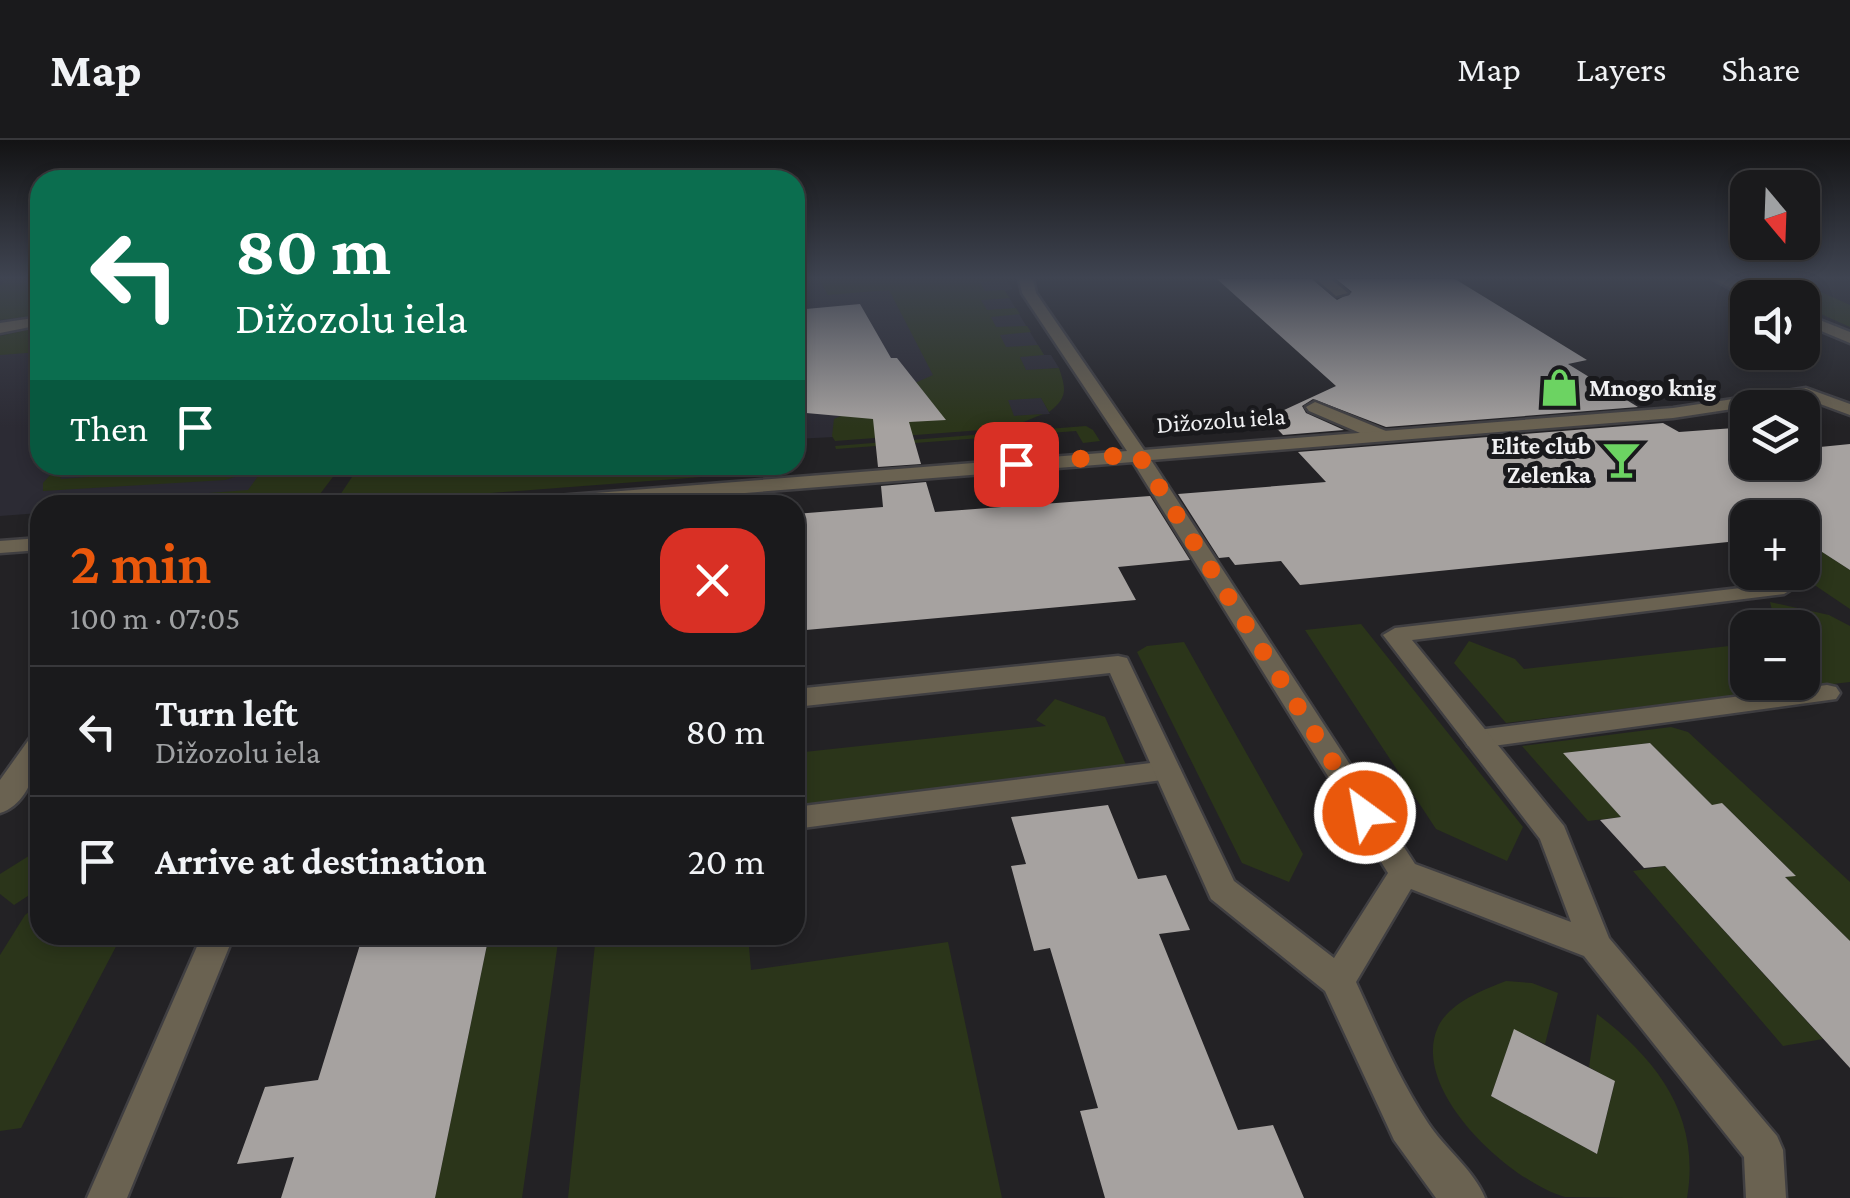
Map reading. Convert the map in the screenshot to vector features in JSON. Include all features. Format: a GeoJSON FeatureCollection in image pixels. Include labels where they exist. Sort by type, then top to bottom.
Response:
{"type":"FeatureCollection","features":[{"type":"Feature","properties":{"kind":"street"},"geometry":{"type":"LineString","coordinates":[[1053,328],[1138,454],[1404,873],[1596,946]]}},
{"type":"Feature","properties":{"kind":"street","name":"Dižozolu iela"},"geometry":{"type":"LineString","coordinates":[[641,495],[1672,413],[1806,393],[1850,410]]}},
{"type":"Feature","properties":{"kind":"street"},"geometry":{"type":"LineString","coordinates":[[1315,408],[1380,435]]}},
{"type":"Feature","properties":{"kind":"street"},"geometry":{"type":"LineString","coordinates":[[0,548],[30,545]]}},
{"type":"Feature","properties":{"kind":"street"},"geometry":{"type":"LineString","coordinates":[[1760,590],[1395,635],[1553,834],[1596,946],[1763,1150],[1766,1198]]}},
{"type":"Feature","properties":{"kind":"street"},"geometry":{"type":"LineString","coordinates":[[805,697],[1118,664],[1222,890],[1338,981],[1400,1115],[1452,1187],[1465,1198]]}},
{"type":"Feature","properties":{"kind":"street"},"geometry":{"type":"LineString","coordinates":[[1478,739],[1827,694]]}},
{"type":"Feature","properties":{"kind":"street"},"geometry":{"type":"LineString","coordinates":[[0,802],[30,759]]}},
{"type":"Feature","properties":{"kind":"street"},"geometry":{"type":"LineString","coordinates":[[805,817],[1167,771]]}},
{"type":"Feature","properties":{"kind":"street"},"geometry":{"type":"LineString","coordinates":[[1338,981],[1404,873]]}},
{"type":"Feature","properties":{"kind":"street"},"geometry":{"type":"LineString","coordinates":[[107,1198],[214,945]]}},
{"type":"Feature","properties":{"kind":"shaded area"},"geometry":{"type":"Polygon","coordinates":[[[805,328],[1028,328],[1044,355],[1051,355],[1059,368],[1027,371],[1050,414],[910,422],[912,433],[805,438],[805,328]]]}},
{"type":"Feature","properties":{"kind":"shaded area"},"geometry":{"type":"Polygon","coordinates":[[[30,340],[30,475],[322,475],[310,492],[272,495],[30,495],[30,514],[0,516],[0,344],[30,340]]]}},
{"type":"Feature","properties":{"kind":"green space"},"geometry":{"type":"Polygon","coordinates":[[[909,328],[1029,328],[1031,332],[1000,335],[1006,347],[1038,345],[1044,355],[1020,357],[1026,370],[1059,368],[1064,387],[1062,397],[1049,412],[1041,398],[1008,400],[1014,416],[1043,414],[1009,428],[835,441],[834,419],[933,375],[909,328]]]}},
{"type":"Feature","properties":{"kind":"green space"},"geometry":{"type":"Polygon","coordinates":[[[30,329],[30,353],[0,355],[0,336],[30,329]]]}},
{"type":"Feature","properties":{"kind":"green space"},"geometry":{"type":"Polygon","coordinates":[[[1086,426],[1100,441],[1083,443],[1076,431],[836,449],[835,446],[1086,426]]]}},
{"type":"Feature","properties":{"kind":"green space"},"geometry":{"type":"Polygon","coordinates":[[[50,475],[63,475],[60,479],[237,475],[225,480],[43,491],[43,483],[50,475]]]}},
{"type":"Feature","properties":{"kind":"green space"},"geometry":{"type":"Polygon","coordinates":[[[259,475],[334,475],[318,495],[183,495],[248,490],[259,475]]]}},
{"type":"Feature","properties":{"kind":"green space"},"geometry":{"type":"Polygon","coordinates":[[[353,475],[728,475],[466,495],[340,495],[353,475]]]}},
{"type":"Feature","properties":{"kind":"green space"},"geometry":{"type":"Polygon","coordinates":[[[1820,551],[1850,570],[1850,609],[1820,589],[1820,551]]]}},
{"type":"Feature","properties":{"kind":"green space"},"geometry":{"type":"Polygon","coordinates":[[[1770,602],[1806,610],[1772,610],[1770,602]]]}},
{"type":"Feature","properties":{"kind":"green space"},"geometry":{"type":"Polygon","coordinates":[[[1820,613],[1850,626],[1850,682],[1820,686],[1820,613]]]}},
{"type":"Feature","properties":{"kind":"green space"},"geometry":{"type":"Polygon","coordinates":[[[1361,624],[1523,827],[1507,861],[1436,829],[1305,630],[1361,624]]]}},
{"type":"Feature","properties":{"kind":"green space"},"geometry":{"type":"Polygon","coordinates":[[[1469,641],[1515,659],[1524,669],[1730,646],[1730,696],[1506,723],[1454,663],[1469,641]]]}},
{"type":"Feature","properties":{"kind":"green space"},"geometry":{"type":"Polygon","coordinates":[[[1184,642],[1303,854],[1289,882],[1242,863],[1137,652],[1147,646],[1184,642]]]}},
{"type":"Feature","properties":{"kind":"green space"},"geometry":{"type":"Polygon","coordinates":[[[1055,699],[1105,717],[1127,767],[805,811],[805,752],[1046,726],[1036,720],[1055,699]]]}},
{"type":"Feature","properties":{"kind":"green space"},"geometry":{"type":"Polygon","coordinates":[[[1671,727],[1688,732],[1850,882],[1850,941],[1785,877],[1795,875],[1723,804],[1712,805],[1650,743],[1564,753],[1621,817],[1588,821],[1522,746],[1671,727]]]}},
{"type":"Feature","properties":{"kind":"green space"},"geometry":{"type":"Polygon","coordinates":[[[30,855],[30,895],[14,905],[0,894],[0,874],[30,855]]]}},
{"type":"Feature","properties":{"kind":"green space"},"geometry":{"type":"Polygon","coordinates":[[[1665,866],[1823,1039],[1783,1046],[1633,871],[1665,866]]]}},
{"type":"Feature","properties":{"kind":"green space"},"geometry":{"type":"Polygon","coordinates":[[[30,911],[30,945],[117,945],[21,1128],[0,1131],[0,955],[30,911]]]}},
{"type":"Feature","properties":{"kind":"green space"},"geometry":{"type":"Polygon","coordinates":[[[948,942],[1002,1198],[568,1198],[595,945],[749,945],[751,970],[948,942]]]}},
{"type":"Feature","properties":{"kind":"green space"},"geometry":{"type":"Polygon","coordinates":[[[487,945],[558,945],[522,1198],[435,1198],[487,945]]]}},
{"type":"Feature","properties":{"kind":"green space"},"geometry":{"type":"Polygon","coordinates":[[[1506,981],[1532,983],[1558,993],[1545,1044],[1514,1030],[1491,1096],[1597,1154],[1615,1082],[1589,1067],[1597,1014],[1639,1051],[1670,1093],[1687,1142],[1687,1198],[1565,1197],[1518,1173],[1470,1130],[1451,1105],[1438,1078],[1433,1052],[1438,1027],[1458,1004],[1506,981]]]}},
{"type":"Feature","properties":{"kind":"building"},"geometry":{"type":"Polygon","coordinates":[[[805,328],[874,328],[891,358],[897,358],[946,420],[909,422],[921,464],[878,467],[873,419],[805,413],[805,328]]]}},
{"type":"Feature","properties":{"kind":"building"},"geometry":{"type":"Polygon","coordinates":[[[1272,328],[1535,328],[1587,360],[1568,364],[1638,407],[1386,427],[1313,399],[1302,406],[1306,413],[1344,430],[1283,435],[1267,418],[1336,386],[1272,328]]]}},
{"type":"Feature","properties":{"kind":"building"},"geometry":{"type":"Polygon","coordinates":[[[1663,423],[1679,432],[1730,428],[1730,480],[1820,480],[1820,447],[1850,444],[1850,570],[1820,551],[1820,500],[1730,500],[1730,542],[1300,585],[1281,561],[1235,565],[1229,557],[1219,558],[1178,494],[1326,482],[1298,452],[1663,423]]]}},
{"type":"Feature","properties":{"kind":"building"},"geometry":{"type":"Polygon","coordinates":[[[926,482],[935,512],[1150,496],[1190,560],[1118,567],[1136,600],[805,630],[805,513],[883,507],[881,486],[926,482]]]}},
{"type":"Feature","properties":{"kind":"building"},"geometry":{"type":"Polygon","coordinates":[[[1650,743],[1712,805],[1722,803],[1796,876],[1785,877],[1850,941],[1850,1068],[1665,866],[1644,868],[1600,820],[1621,817],[1563,753],[1650,743]]]}},
{"type":"Feature","properties":{"kind":"building"},"geometry":{"type":"Polygon","coordinates":[[[1108,805],[1138,879],[1166,875],[1190,930],[1159,934],[1238,1130],[1273,1125],[1304,1198],[1105,1198],[1080,1111],[1098,1108],[1050,948],[1034,951],[1011,866],[1026,864],[1011,817],[1108,805]]]}},
{"type":"Feature","properties":{"kind":"building"},"geometry":{"type":"Polygon","coordinates":[[[360,945],[487,945],[435,1198],[281,1198],[294,1157],[237,1164],[265,1087],[318,1080],[360,945]]]}},
{"type":"Feature","properties":{"kind":"building"},"geometry":{"type":"Polygon","coordinates":[[[1514,1029],[1615,1081],[1597,1154],[1491,1096],[1514,1029]]]}},
{"type":"Feature","properties":{"kind":"place","name":"Mnogo knig"},"geometry":{"type":"Point","coordinates":[1559,387]}},
{"type":"Feature","properties":{"kind":"place","name":"Elite club Zelenka"},"geometry":{"type":"Point","coordinates":[1621,459]}},
{"type":"Feature","properties":{"kind":"route"},"geometry":{"type":"LineString","coordinates":[[1016,464],[1138,454],[1365,813]]}}]}
